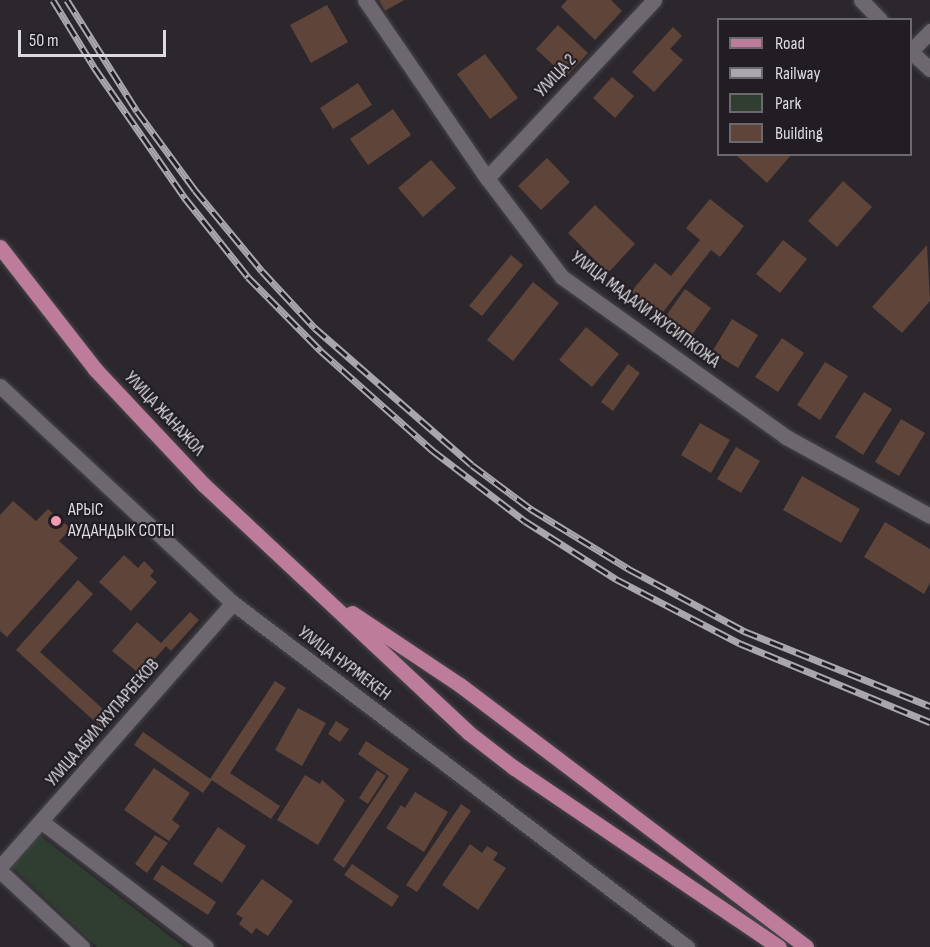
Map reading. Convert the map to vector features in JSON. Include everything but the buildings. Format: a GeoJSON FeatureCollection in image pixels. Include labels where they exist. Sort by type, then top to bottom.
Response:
{"type":"FeatureCollection","features":[{"type":"Feature","properties":{"kind":"main road","name":"УЛИЦА ЖАНАЖОЛ"},"geometry":{"type":"LineString","coordinates":[[0,247],[95,369],[203,484],[318,591]]}},
{"type":"Feature","properties":{"kind":"main road"},"geometry":{"type":"LineString","coordinates":[[318,591],[469,733],[779,947]]}},
{"type":"Feature","properties":{"kind":"main road"},"geometry":{"type":"LineString","coordinates":[[318,591],[460,685],[806,947]]}},
{"type":"Feature","properties":{"kind":"street","name":"УЛИЦА МАДАЛИ ЖУСИПКОЖА"},"geometry":{"type":"LineString","coordinates":[[365,0],[487,178],[562,277],[786,437],[930,516]]}},
{"type":"Feature","properties":{"kind":"street","name":"УЛИЦА 2"},"geometry":{"type":"LineString","coordinates":[[487,178],[654,0]]}},
{"type":"Feature","properties":{"kind":"street"},"geometry":{"type":"LineString","coordinates":[[861,0],[878,18]]}},
{"type":"Feature","properties":{"kind":"street"},"geometry":{"type":"LineString","coordinates":[[912,50],[930,31]]}},
{"type":"Feature","properties":{"kind":"street"},"geometry":{"type":"LineString","coordinates":[[912,52],[930,69]]}},
{"type":"Feature","properties":{"kind":"street","name":"УЛИЦА НУРМЕКЕН"},"geometry":{"type":"LineString","coordinates":[[0,386],[233,603],[687,947]]}},
{"type":"Feature","properties":{"kind":"street","name":"УЛИЦА АБИЛ ЖУПАРБЕКОВ"},"geometry":{"type":"LineString","coordinates":[[0,869],[233,603]]}},
{"type":"Feature","properties":{"kind":"street"},"geometry":{"type":"LineString","coordinates":[[42,822],[206,947]]}},
{"type":"Feature","properties":{"kind":"street"},"geometry":{"type":"LineString","coordinates":[[0,869],[82,947]]}},
{"type":"Feature","properties":{"kind":"green space"},"geometry":{"type":"Polygon","coordinates":[[[38,834],[184,947],[97,947],[9,864],[38,834]]]}},
{"type":"Feature","properties":{"kind":"railway"},"geometry":{"type":"LineString","coordinates":[[53,0],[94,67],[185,198],[248,277],[321,351],[432,450],[525,521],[616,579],[739,643],[930,722]]}},
{"type":"Feature","properties":{"kind":"railway"},"geometry":{"type":"LineString","coordinates":[[67,0],[137,111],[195,190],[262,271],[315,328],[472,465],[531,509],[629,569],[744,631],[930,706]]}},
{"type":"Feature","properties":{"kind":"place","name":"АРЫС АУДАНДЫК СОТЫ"},"geometry":{"type":"Point","coordinates":[56,521]}}]}
